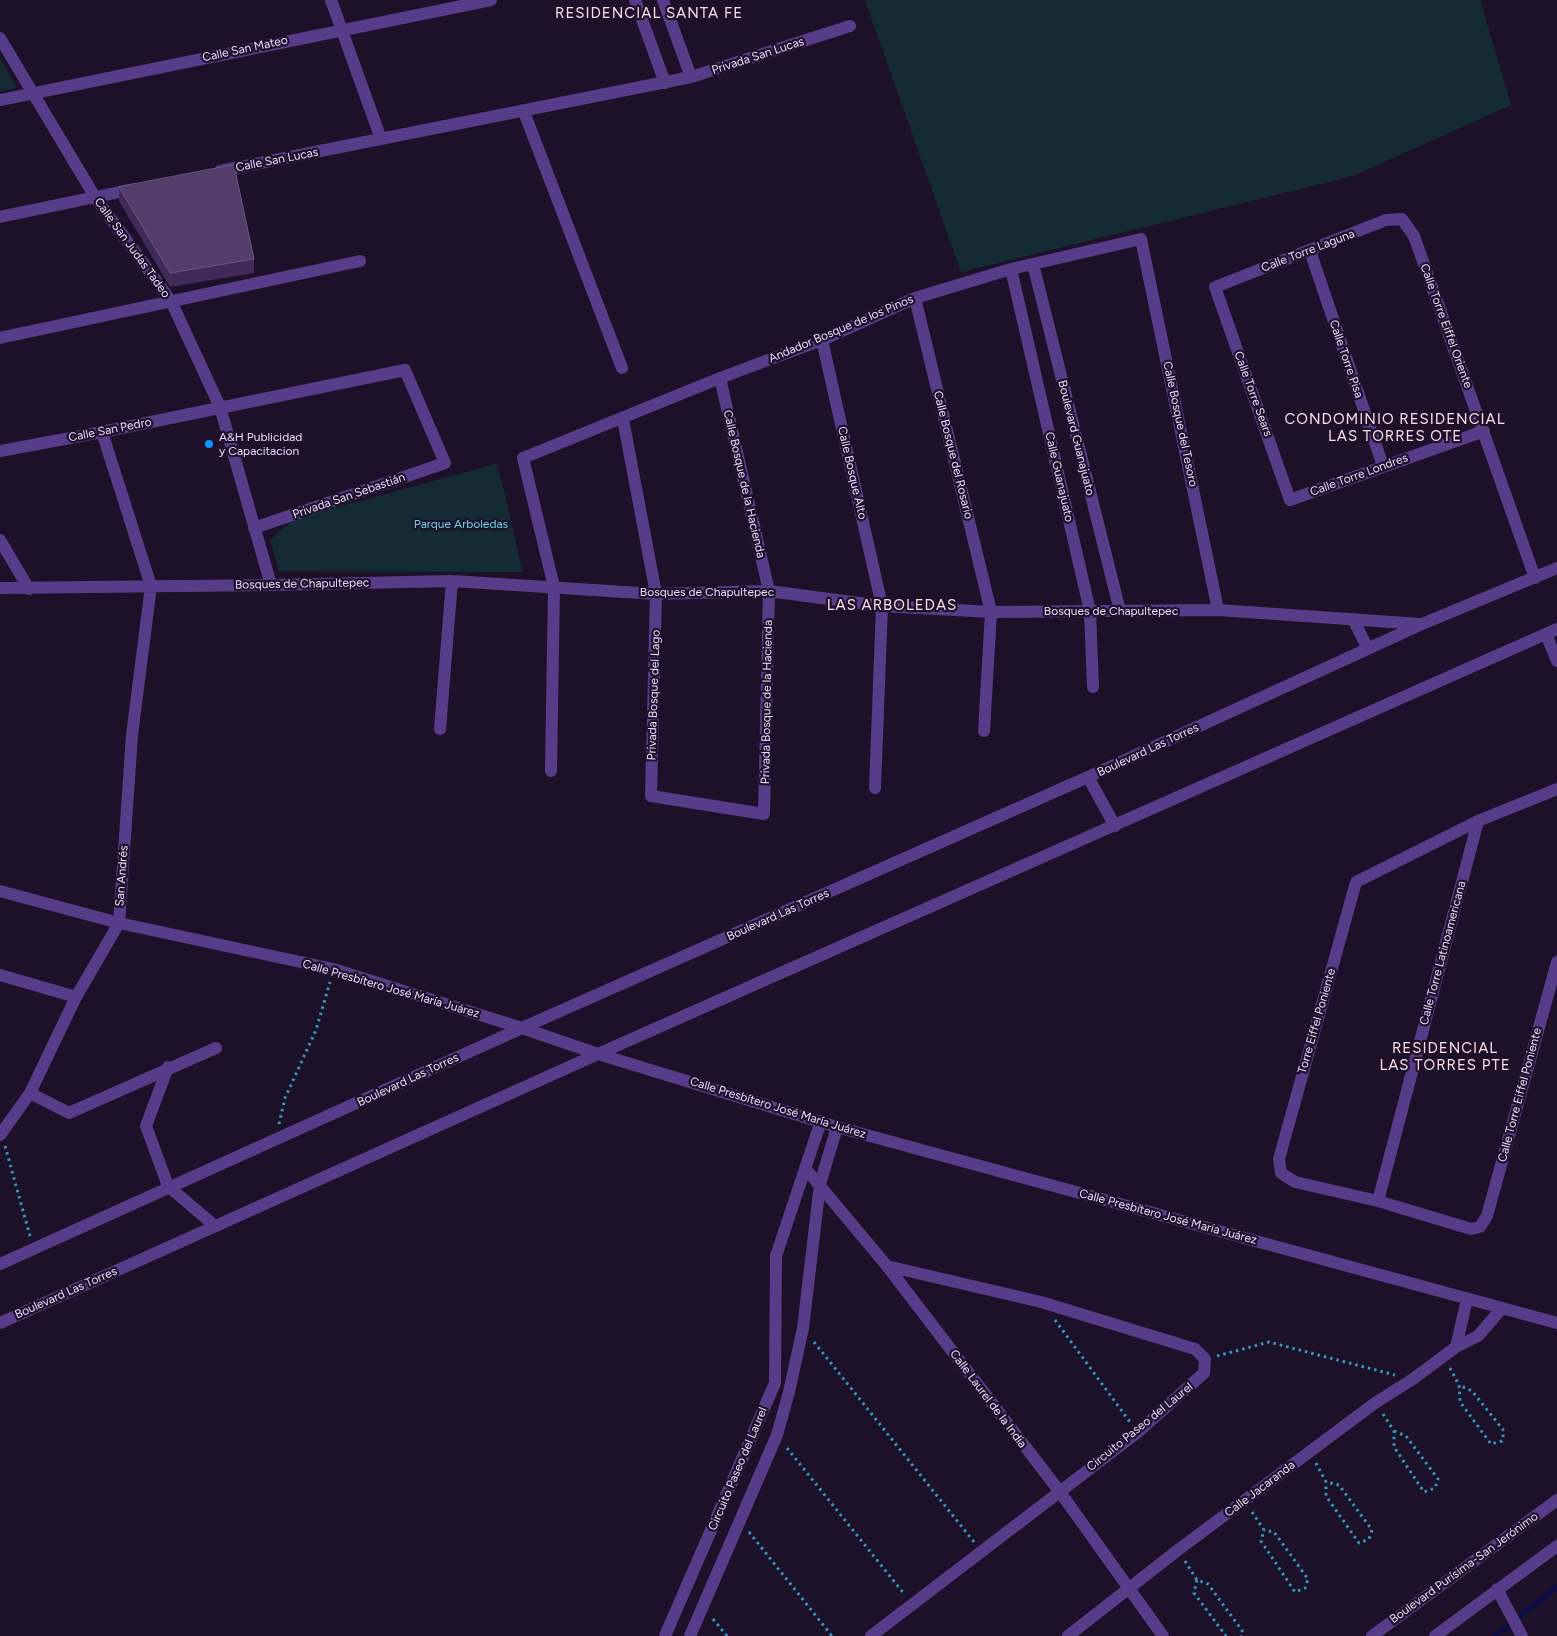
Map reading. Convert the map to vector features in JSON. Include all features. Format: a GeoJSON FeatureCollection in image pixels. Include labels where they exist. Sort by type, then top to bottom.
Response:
{"type":"FeatureCollection","features":[{"type":"Feature","properties":{"kind":"street"},"geometry":{"type":"LineString","coordinates":[[331,0],[381,139]]}},
{"type":"Feature","properties":{"kind":"street","name":"Calle San Mateo"},"geometry":{"type":"LineString","coordinates":[[0,100],[491,0]]}},
{"type":"Feature","properties":{"kind":"street"},"geometry":{"type":"LineString","coordinates":[[635,0],[665,83]]}},
{"type":"Feature","properties":{"kind":"street"},"geometry":{"type":"LineString","coordinates":[[663,0],[691,77]]}},
{"type":"Feature","properties":{"kind":"street","name":"Privada San Lucas"},"geometry":{"type":"LineString","coordinates":[[665,83],[691,77],[850,26]]}},
{"type":"Feature","properties":{"kind":"street","name":"Calle San Judas Tadeo"},"geometry":{"type":"LineString","coordinates":[[0,38],[95,197],[171,300],[220,407],[272,586]]}},
{"type":"Feature","properties":{"kind":"street","name":"Calle San Lucas"},"geometry":{"type":"LineString","coordinates":[[209,174],[665,83]]}},
{"type":"Feature","properties":{"kind":"street"},"geometry":{"type":"LineString","coordinates":[[524,112],[622,368]]}},
{"type":"Feature","properties":{"kind":"street"},"geometry":{"type":"LineString","coordinates":[[0,217],[143,187]]}},
{"type":"Feature","properties":{"kind":"street","name":"Calle Torre Laguna"},"geometry":{"type":"LineString","coordinates":[[1215,287],[1386,220],[1402,219]]}},
{"type":"Feature","properties":{"kind":"street","name":"Calle Torre Eiffel Oriente"},"geometry":{"type":"LineString","coordinates":[[1402,219],[1414,236],[1535,578]]}},
{"type":"Feature","properties":{"kind":"street","name":"Andador Bosque de los Pinos"},"geometry":{"type":"LineString","coordinates":[[554,587],[523,458],[720,378],[822,340],[914,298],[1011,269],[1141,238]]}},
{"type":"Feature","properties":{"kind":"street","name":"Calle Bosque del Tesoro"},"geometry":{"type":"LineString","coordinates":[[1141,238],[1218,610]]}},
{"type":"Feature","properties":{"kind":"street","name":"Calle Torre Pisa"},"geometry":{"type":"LineString","coordinates":[[1310,251],[1383,466]]}},
{"type":"Feature","properties":{"kind":"street"},"geometry":{"type":"LineString","coordinates":[[0,338],[171,300],[360,262]]}},
{"type":"Feature","properties":{"kind":"street","name":"Boulevard Guanajuato"},"geometry":{"type":"LineString","coordinates":[[1033,264],[1120,611]]}},
{"type":"Feature","properties":{"kind":"street","name":"Calle Guanajuato"},"geometry":{"type":"LineString","coordinates":[[1011,269],[1090,611],[1093,687]]}},
{"type":"Feature","properties":{"kind":"street","name":"Calle Torre Sears"},"geometry":{"type":"LineString","coordinates":[[1215,287],[1290,500]]}},
{"type":"Feature","properties":{"kind":"street","name":"Calle Bosque del Rosario"},"geometry":{"type":"LineString","coordinates":[[914,298],[991,612],[984,731]]}},
{"type":"Feature","properties":{"kind":"street","name":"Calle Bosque Alto"},"geometry":{"type":"LineString","coordinates":[[822,340],[882,606],[875,788]]}},
{"type":"Feature","properties":{"kind":"street","name":"Calle San Pedro"},"geometry":{"type":"LineString","coordinates":[[0,451],[405,370],[445,463]]}},
{"type":"Feature","properties":{"kind":"street","name":"Calle Bosque de la Hacienda"},"geometry":{"type":"LineString","coordinates":[[720,378],[769,591]]}},
{"type":"Feature","properties":{"kind":"street","name":"Privada Bosque del Lago"},"geometry":{"type":"LineString","coordinates":[[623,419],[656,594],[651,796]]}},
{"type":"Feature","properties":{"kind":"street","name":"Calle Torre Londres"},"geometry":{"type":"LineString","coordinates":[[1290,500],[1484,431]]}},
{"type":"Feature","properties":{"kind":"street"},"geometry":{"type":"LineString","coordinates":[[102,432],[151,586]]}},
{"type":"Feature","properties":{"kind":"street","name":"Privada San Sebastián"},"geometry":{"type":"LineString","coordinates":[[254,528],[445,463]]}},
{"type":"Feature","properties":{"kind":"street"},"geometry":{"type":"LineString","coordinates":[[0,540],[29,589]]}},
{"type":"Feature","properties":{"kind":"street","name":"Boulevard Las Torres"},"geometry":{"type":"LineString","coordinates":[[0,1264],[168,1186],[275,1141],[522,1028],[1088,777],[1422,624],[1557,568]]}},
{"type":"Feature","properties":{"kind":"street"},"geometry":{"type":"LineString","coordinates":[[440,729],[452,581]]}},
{"type":"Feature","properties":{"kind":"street","name":"Bosques de Chapultepec"},"geometry":{"type":"LineString","coordinates":[[0,588],[272,586],[452,581],[656,594],[769,591],[882,606],[991,612],[1218,610],[1422,624]]}},
{"type":"Feature","properties":{"kind":"street","name":"San Andrés"},"geometry":{"type":"LineString","coordinates":[[0,1134],[30,1093],[76,997],[119,923],[132,735],[151,586]]}},
{"type":"Feature","properties":{"kind":"street"},"geometry":{"type":"LineString","coordinates":[[551,771],[554,587]]}},
{"type":"Feature","properties":{"kind":"street","name":"Privada Bosque de la Hacienda"},"geometry":{"type":"LineString","coordinates":[[651,796],[764,814],[769,591]]}},
{"type":"Feature","properties":{"kind":"street"},"geometry":{"type":"LineString","coordinates":[[1353,619],[1368,649]]}},
{"type":"Feature","properties":{"kind":"street"},"geometry":{"type":"LineString","coordinates":[[1551,632],[1557,661]]}},
{"type":"Feature","properties":{"kind":"street","name":"Boulevard Las Torres"},"geometry":{"type":"LineString","coordinates":[[0,1322],[598,1054],[1551,632]]}},
{"type":"Feature","properties":{"kind":"street"},"geometry":{"type":"LineString","coordinates":[[1088,777],[1115,826]]}},
{"type":"Feature","properties":{"kind":"street","name":"Torre Eiffel Poniente"},"geometry":{"type":"LineString","coordinates":[[1480,1227],[1471,1229],[1378,1201],[1294,1182],[1281,1173],[1279,1159],[1356,882],[1478,821],[1557,789]]}},
{"type":"Feature","properties":{"kind":"street","name":"Calle Torre Latinoamericana"},"geometry":{"type":"LineString","coordinates":[[1378,1201],[1478,821]]}},
{"type":"Feature","properties":{"kind":"street","name":"Calle Presbítero José María Juárez"},"geometry":{"type":"LineString","coordinates":[[0,891],[119,923],[333,969],[522,1028],[598,1054],[837,1127],[1557,1323]]}},
{"type":"Feature","properties":{"kind":"street","name":"Calle Torre Eiffel Poniente"},"geometry":{"type":"LineString","coordinates":[[1480,1227],[1487,1216],[1557,962]]}},
{"type":"Feature","properties":{"kind":"street"},"geometry":{"type":"LineString","coordinates":[[0,975],[76,997]]}},
{"type":"Feature","properties":{"kind":"street"},"geometry":{"type":"LineString","coordinates":[[30,1093],[69,1112],[168,1067],[216,1048]]}},
{"type":"Feature","properties":{"kind":"street"},"geometry":{"type":"LineString","coordinates":[[168,1067],[146,1126],[168,1186],[215,1226]]}},
{"type":"Feature","properties":{"kind":"street","name":"Circuito Paseo del Laurel"},"geometry":{"type":"LineString","coordinates":[[665,1636],[775,1383],[776,1256],[821,1121]]}},
{"type":"Feature","properties":{"kind":"street","name":"Circuito Paseo del Laurel"},"geometry":{"type":"LineString","coordinates":[[690,1636],[777,1436],[803,1328],[820,1184],[837,1127]]}},
{"type":"Feature","properties":{"kind":"street","name":"Calle Laurel de la India"},"geometry":{"type":"LineString","coordinates":[[805,1168],[887,1266],[1060,1492],[1163,1636]]}},
{"type":"Feature","properties":{"kind":"street"},"geometry":{"type":"LineString","coordinates":[[887,1266],[1041,1302],[1196,1349],[1204,1359]]}},
{"type":"Feature","properties":{"kind":"street"},"geometry":{"type":"LineString","coordinates":[[1456,1347],[1467,1299]]}},
{"type":"Feature","properties":{"kind":"street","name":"Calle Jacaranda"},"geometry":{"type":"LineString","coordinates":[[1068,1636],[1178,1550],[1375,1403],[1413,1379],[1456,1347],[1478,1336],[1502,1308]]}},
{"type":"Feature","properties":{"kind":"street","name":"Circuito Paseo del Laurel"},"geometry":{"type":"LineString","coordinates":[[871,1636],[1138,1432],[1204,1373],[1204,1359]]}},
{"type":"Feature","properties":{"kind":"street"},"geometry":{"type":"LineString","coordinates":[[775,1383],[789,1392]]}},
{"type":"Feature","properties":{"kind":"street","name":"Boulevard Purísima-San Jerónimo"},"geometry":{"type":"LineString","coordinates":[[1372,1636],[1557,1500]]}},
{"type":"Feature","properties":{"kind":"street"},"geometry":{"type":"LineString","coordinates":[[708,1538],[729,1546]]}},
{"type":"Feature","properties":{"kind":"street"},"geometry":{"type":"LineString","coordinates":[[1435,1636],[1497,1588],[1557,1546]]}},
{"type":"Feature","properties":{"kind":"street"},"geometry":{"type":"LineString","coordinates":[[1497,1588],[1522,1636]]}},
{"type":"Feature","properties":{"kind":"path"},"geometry":{"type":"LineString","coordinates":[[275,1141],[285,1098],[316,1030],[333,969]]}},
{"type":"Feature","properties":{"kind":"path"},"geometry":{"type":"LineString","coordinates":[[0,1134],[34,1248]]}},
{"type":"Feature","properties":{"kind":"path"},"geometry":{"type":"LineString","coordinates":[[1041,1302],[1138,1432]]}},
{"type":"Feature","properties":{"kind":"path"},"geometry":{"type":"LineString","coordinates":[[803,1328],[981,1551]]}},
{"type":"Feature","properties":{"kind":"path"},"geometry":{"type":"LineString","coordinates":[[1204,1359],[1269,1342],[1413,1379]]}},
{"type":"Feature","properties":{"kind":"path"},"geometry":{"type":"LineString","coordinates":[[1444,1356],[1459,1386],[1460,1402],[1491,1444],[1502,1441],[1504,1431],[1472,1391],[1459,1386]]}},
{"type":"Feature","properties":{"kind":"path"},"geometry":{"type":"LineString","coordinates":[[1375,1403],[1394,1431],[1406,1436],[1438,1479],[1435,1488],[1424,1492],[1394,1447],[1394,1431]]}},
{"type":"Feature","properties":{"kind":"path"},"geometry":{"type":"LineString","coordinates":[[777,1436],[912,1604]]}},
{"type":"Feature","properties":{"kind":"path"},"geometry":{"type":"LineString","coordinates":[[1309,1452],[1326,1482],[1326,1496],[1359,1543],[1370,1539],[1372,1530],[1340,1485],[1326,1482]]}},
{"type":"Feature","properties":{"kind":"path"},"geometry":{"type":"LineString","coordinates":[[1245,1501],[1264,1530],[1274,1532],[1308,1578],[1305,1588],[1295,1592],[1261,1541],[1264,1530]]}},
{"type":"Feature","properties":{"kind":"path"},"geometry":{"type":"LineString","coordinates":[[741,1522],[832,1636]]}},
{"type":"Feature","properties":{"kind":"path"},"geometry":{"type":"LineString","coordinates":[[1178,1550],[1197,1580],[1208,1584],[1243,1632],[1241,1636]]}},
{"type":"Feature","properties":{"kind":"path"},"geometry":{"type":"LineString","coordinates":[[1197,1580],[1194,1593],[1226,1636]]}},
{"type":"Feature","properties":{"kind":"path"},"geometry":{"type":"LineString","coordinates":[[703,1606],[727,1636]]}},
{"type":"Feature","properties":{"kind":"green space"},"geometry":{"type":"Polygon","coordinates":[[[865,0],[1480,0],[1511,105],[1353,176],[961,272],[865,0]]]}},
{"type":"Feature","properties":{"kind":"green space"},"geometry":{"type":"Polygon","coordinates":[[[0,58],[17,88],[0,91],[0,58]]]}},
{"type":"Feature","properties":{"kind":"green space","name":"Parque Arboledas"},"geometry":{"type":"Polygon","coordinates":[[[496,464],[523,572],[279,571],[270,540],[294,519],[496,464]]]}},
{"type":"Feature","properties":{"kind":"building"},"geometry":{"type":"Polygon","coordinates":[[[234,165],[254,259],[170,273],[119,187],[234,165]]]}},
{"type":"Feature","properties":{"kind":"waterway"},"geometry":{"type":"LineString","coordinates":[[1495,1636],[1557,1587]]}},
{"type":"Feature","properties":{"kind":"place","name":"A&H Publicidad y Capacitacion"},"geometry":{"type":"Point","coordinates":[209,444]}},
{"type":"Feature","properties":{"kind":"district","name":"RESIDENCIAL SANTA FE"},"geometry":{"type":"Point","coordinates":[649,14]}},
{"type":"Feature","properties":{"kind":"district","name":"CONDOMINIO RESIDENCIAL LAS TORRES OTE"},"geometry":{"type":"Point","coordinates":[1395,428]}},
{"type":"Feature","properties":{"kind":"district","name":"LAS ARBOLEDAS"},"geometry":{"type":"Point","coordinates":[892,606]}},
{"type":"Feature","properties":{"kind":"district","name":"RESIDENCIAL LAS TORRES PTE"},"geometry":{"type":"Point","coordinates":[1445,1058]}}]}
